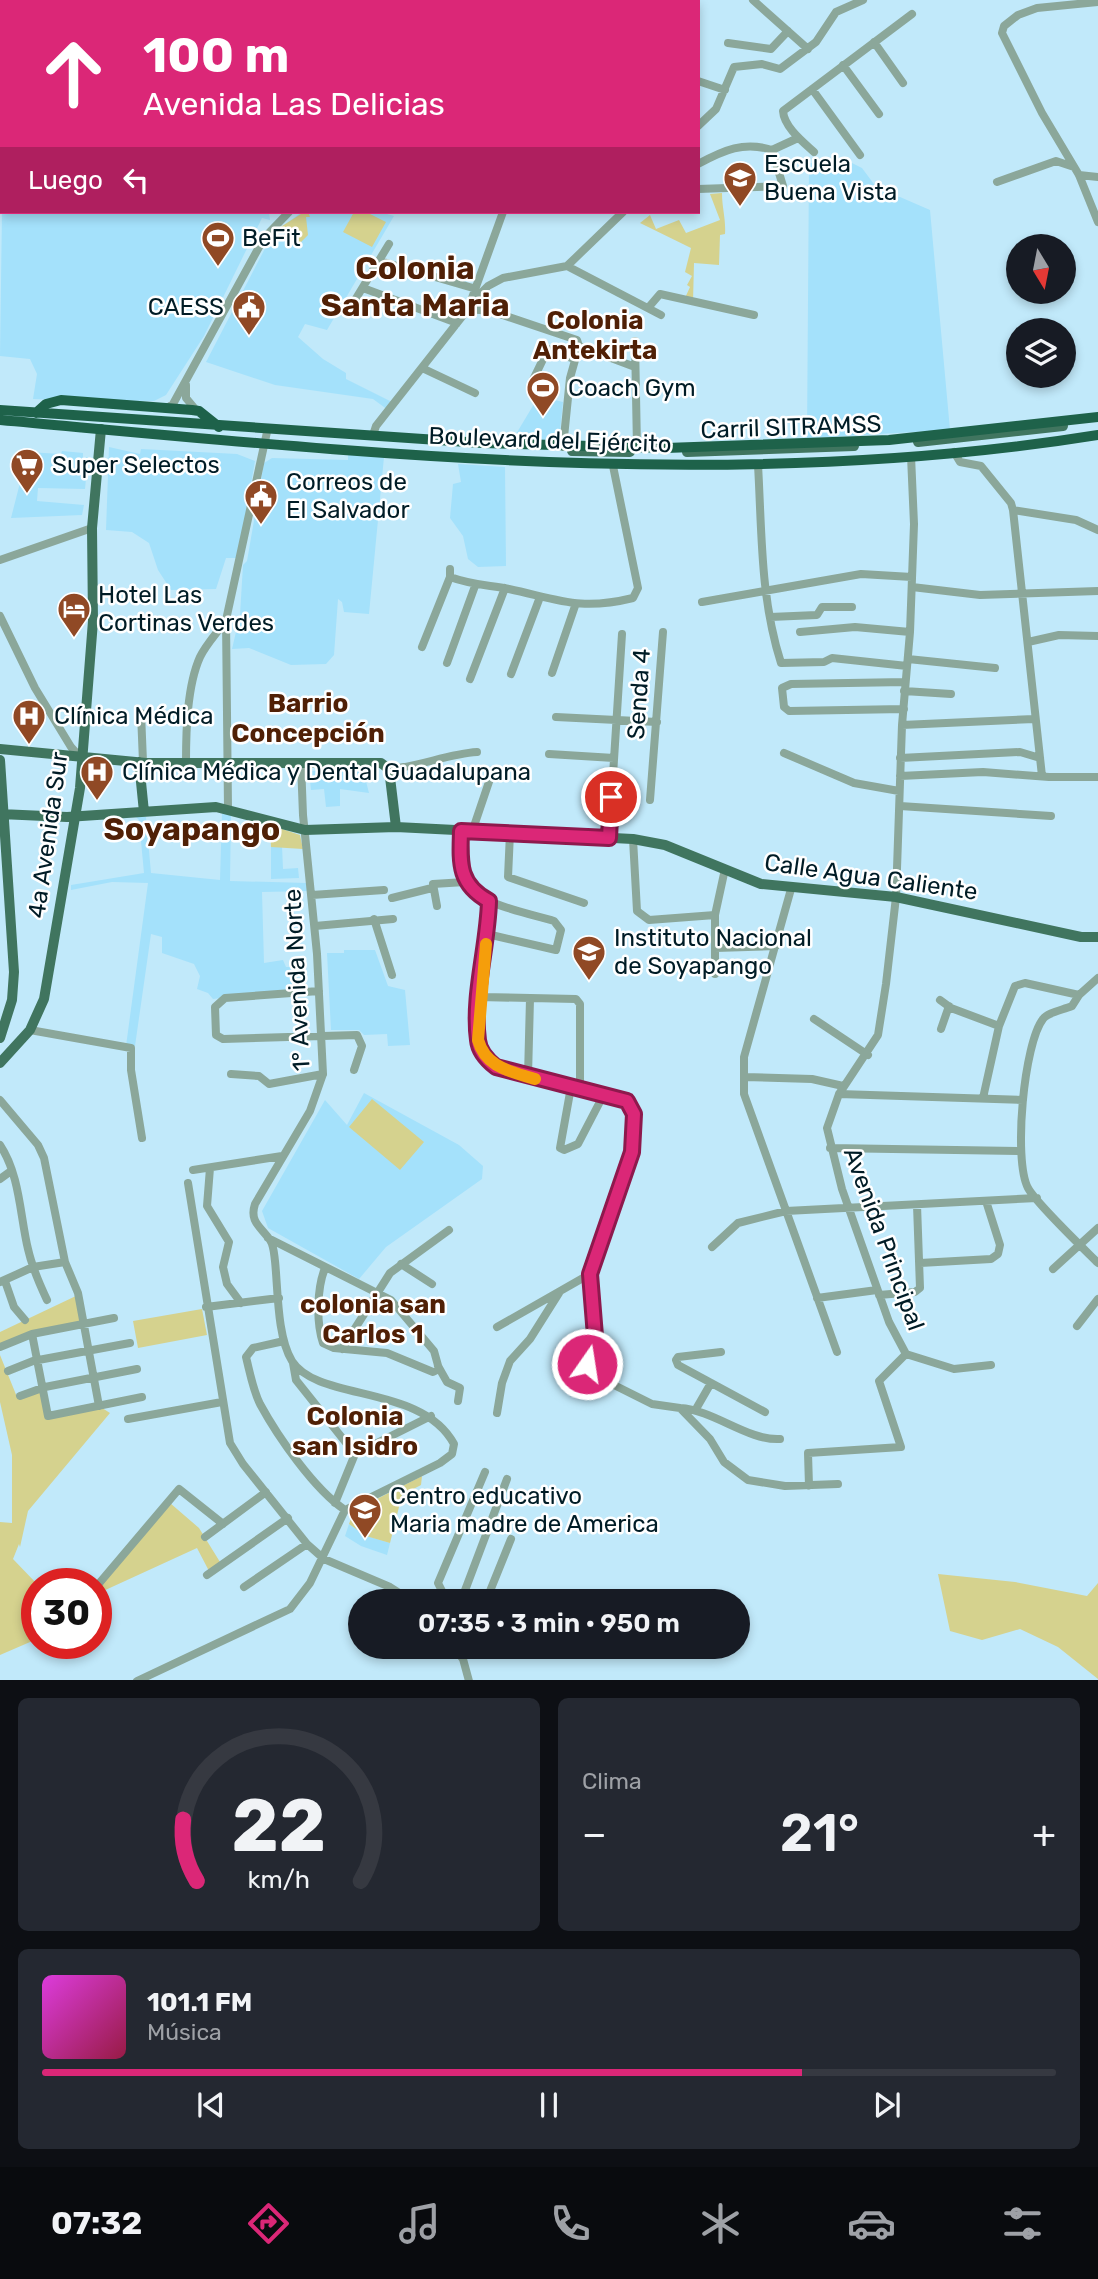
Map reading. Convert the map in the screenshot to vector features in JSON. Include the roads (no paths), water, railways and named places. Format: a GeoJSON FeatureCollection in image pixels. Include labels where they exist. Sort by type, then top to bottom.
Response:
{"type":"FeatureCollection","features":[{"type":"Feature","properties":{"kind":"highway"},"geometry":{"type":"LineString","coordinates":[[36,413],[46,404],[61,400],[167,408],[199,411],[219,427]]}},
{"type":"Feature","properties":{"kind":"highway","name":"Boulevard del Ejército"},"geometry":{"type":"LineString","coordinates":[[0,410],[234,428],[564,447],[637,448],[763,447],[889,440],[1098,419]]}},
{"type":"Feature","properties":{"kind":"highway","name":"Boulevard del Ejército"},"geometry":{"type":"LineString","coordinates":[[0,420],[101,429],[266,438],[288,446],[613,466],[758,465],[911,456],[1098,434]]}},
{"type":"Feature","properties":{"kind":"main road","name":"Carril SITRAMSS"},"geometry":{"type":"LineString","coordinates":[[234,428],[266,438],[676,453],[891,444],[1098,419]]}},
{"type":"Feature","properties":{"kind":"main road","name":"4a Avenida Sur"},"geometry":{"type":"LineString","coordinates":[[0,1063],[30,1030],[44,999],[76,816],[93,625],[92,528],[101,429]]}},
{"type":"Feature","properties":{"kind":"main road","name":"Carril SITRAMSS"},"geometry":{"type":"LineString","coordinates":[[288,446],[571,461],[747,462],[906,454],[1098,434]]}},
{"type":"Feature","properties":{"kind":"main road"},"geometry":{"type":"LineString","coordinates":[[0,749],[141,762],[381,763],[389,769],[396,827]]}},
{"type":"Feature","properties":{"kind":"main road"},"geometry":{"type":"LineString","coordinates":[[0,760],[4,871],[11,926],[14,988],[0,1038]]}},
{"type":"Feature","properties":{"kind":"main road"},"geometry":{"type":"LineString","coordinates":[[141,762],[144,812]]}},
{"type":"Feature","properties":{"kind":"main road","name":"Calle Agua Caliente"},"geometry":{"type":"LineString","coordinates":[[2,814],[76,816],[228,808],[305,830],[396,827],[633,839],[661,843],[761,884],[897,897],[1081,937],[1098,937]]}},
{"type":"Feature","properties":{"kind":"main road"},"geometry":{"type":"LineString","coordinates":[[0,1044],[7,1050],[17,1047]]}},
{"type":"Feature","properties":{"kind":"street"},"geometry":{"type":"LineString","coordinates":[[753,0],[808,49]]}},
{"type":"Feature","properties":{"kind":"street"},"geometry":{"type":"LineString","coordinates":[[839,10],[846,0]]}},
{"type":"Feature","properties":{"kind":"street"},"geometry":{"type":"LineString","coordinates":[[700,124],[716,109],[734,67],[762,64],[780,69],[808,49],[829,18],[839,10],[863,0]]}},
{"type":"Feature","properties":{"kind":"street"},"geometry":{"type":"LineString","coordinates":[[1098,2],[1023,13],[1004,26],[1003,33],[1042,113],[1078,172],[1098,222]]}},
{"type":"Feature","properties":{"kind":"street"},"geometry":{"type":"LineString","coordinates":[[814,152],[798,138],[783,116],[783,111],[912,14]]}},
{"type":"Feature","properties":{"kind":"street"},"geometry":{"type":"LineString","coordinates":[[728,43],[771,49],[788,31]]}},
{"type":"Feature","properties":{"kind":"street"},"geometry":{"type":"LineString","coordinates":[[874,42],[903,83]]}},
{"type":"Feature","properties":{"kind":"street"},"geometry":{"type":"LineString","coordinates":[[843,65],[879,114]]}},
{"type":"Feature","properties":{"kind":"street"},"geometry":{"type":"LineString","coordinates":[[700,82],[725,90]]}},
{"type":"Feature","properties":{"kind":"street"},"geometry":{"type":"LineString","coordinates":[[812,89],[860,155]]}},
{"type":"Feature","properties":{"kind":"street"},"geometry":{"type":"LineString","coordinates":[[701,162],[751,144],[772,150],[798,138]]}},
{"type":"Feature","properties":{"kind":"street"},"geometry":{"type":"LineString","coordinates":[[700,188],[783,186],[772,150]]}},
{"type":"Feature","properties":{"kind":"street"},"geometry":{"type":"LineString","coordinates":[[997,183],[1056,160],[1078,172],[1098,177]]}},
{"type":"Feature","properties":{"kind":"street"},"geometry":{"type":"LineString","coordinates":[[167,408],[186,383],[264,238],[287,214]]}},
{"type":"Feature","properties":{"kind":"street"},"geometry":{"type":"LineString","coordinates":[[469,307],[473,288],[502,214]]}},
{"type":"Feature","properties":{"kind":"street"},"geometry":{"type":"LineString","coordinates":[[373,435],[376,426],[488,286],[503,278],[567,266],[621,214]]}},
{"type":"Feature","properties":{"kind":"street"},"geometry":{"type":"LineString","coordinates":[[352,305],[389,244]]}},
{"type":"Feature","properties":{"kind":"street"},"geometry":{"type":"LineString","coordinates":[[380,261],[473,288]]}},
{"type":"Feature","properties":{"kind":"street"},"geometry":{"type":"LineString","coordinates":[[567,266],[661,315]]}},
{"type":"Feature","properties":{"kind":"street"},"geometry":{"type":"LineString","coordinates":[[363,288],[457,323]]}},
{"type":"Feature","properties":{"kind":"street"},"geometry":{"type":"LineString","coordinates":[[648,308],[660,295],[754,315]]}},
{"type":"Feature","properties":{"kind":"street"},"geometry":{"type":"LineString","coordinates":[[469,307],[566,334],[577,340],[579,346],[574,359],[564,447]]}},
{"type":"Feature","properties":{"kind":"street"},"geometry":{"type":"LineString","coordinates":[[635,341],[637,448]]}},
{"type":"Feature","properties":{"kind":"street"},"geometry":{"type":"LineString","coordinates":[[579,346],[635,367]]}},
{"type":"Feature","properties":{"kind":"street"},"geometry":{"type":"LineString","coordinates":[[532,382],[548,349],[574,359]]}},
{"type":"Feature","properties":{"kind":"street"},"geometry":{"type":"LineString","coordinates":[[422,368],[475,393]]}},
{"type":"Feature","properties":{"kind":"street"},"geometry":{"type":"LineString","coordinates":[[186,383],[186,398],[199,411]]}},
{"type":"Feature","properties":{"kind":"street"},"geometry":{"type":"LineString","coordinates":[[228,808],[226,620],[266,438]]}},
{"type":"Feature","properties":{"kind":"street"},"geometry":{"type":"LineString","coordinates":[[954,452],[960,462],[981,466],[1011,503],[1013,510],[1042,776]]}},
{"type":"Feature","properties":{"kind":"street","name":"Avenida Principal"},"geometry":{"type":"LineString","coordinates":[[911,456],[914,469],[912,587],[900,758],[897,897],[878,1035],[868,1055],[841,1090],[827,1128],[830,1148],[878,1292],[906,1354],[954,1368],[991,1365]]}},
{"type":"Feature","properties":{"kind":"street"},"geometry":{"type":"LineString","coordinates":[[758,465],[758,521],[764,590],[782,664],[824,662],[832,658],[995,668]]}},
{"type":"Feature","properties":{"kind":"street"},"geometry":{"type":"LineString","coordinates":[[422,647],[450,573],[475,586],[505,588],[575,606],[614,603],[638,593],[613,466]]}},
{"type":"Feature","properties":{"kind":"street"},"geometry":{"type":"LineString","coordinates":[[1013,510],[1076,520],[1098,530]]}},
{"type":"Feature","properties":{"kind":"street"},"geometry":{"type":"LineString","coordinates":[[0,560],[92,528]]}},
{"type":"Feature","properties":{"kind":"street"},"geometry":{"type":"LineString","coordinates":[[702,601],[861,574],[912,577]]}},
{"type":"Feature","properties":{"kind":"street"},"geometry":{"type":"LineString","coordinates":[[447,663],[475,586]]}},
{"type":"Feature","properties":{"kind":"street"},"geometry":{"type":"LineString","coordinates":[[912,587],[980,595],[1021,591],[1098,591]]}},
{"type":"Feature","properties":{"kind":"street"},"geometry":{"type":"LineString","coordinates":[[470,679],[505,588]]}},
{"type":"Feature","properties":{"kind":"street"},"geometry":{"type":"LineString","coordinates":[[511,674],[540,597]]}},
{"type":"Feature","properties":{"kind":"street"},"geometry":{"type":"LineString","coordinates":[[552,673],[575,606]]}},
{"type":"Feature","properties":{"kind":"street"},"geometry":{"type":"LineString","coordinates":[[770,617],[817,615],[824,607],[852,607]]}},
{"type":"Feature","properties":{"kind":"street"},"geometry":{"type":"LineString","coordinates":[[0,616],[35,688],[81,758]]}},
{"type":"Feature","properties":{"kind":"street"},"geometry":{"type":"LineString","coordinates":[[186,762],[186,726],[197,667],[202,654],[226,620]]}},
{"type":"Feature","properties":{"kind":"street"},"geometry":{"type":"LineString","coordinates":[[800,632],[855,627],[910,632]]}},
{"type":"Feature","properties":{"kind":"street","name":"Senda 4"},"geometry":{"type":"LineString","coordinates":[[650,800],[663,632]]}},
{"type":"Feature","properties":{"kind":"street"},"geometry":{"type":"LineString","coordinates":[[609,838],[622,634]]}},
{"type":"Feature","properties":{"kind":"street"},"geometry":{"type":"LineString","coordinates":[[1028,642],[1059,635],[1098,636]]}},
{"type":"Feature","properties":{"kind":"street"},"geometry":{"type":"LineString","coordinates":[[904,709],[789,711],[783,707],[782,688],[791,684],[905,687],[951,694]]}},
{"type":"Feature","properties":{"kind":"street"},"geometry":{"type":"LineString","coordinates":[[141,713],[141,762]]}},
{"type":"Feature","properties":{"kind":"street"},"geometry":{"type":"LineString","coordinates":[[556,717],[657,722]]}},
{"type":"Feature","properties":{"kind":"street"},"geometry":{"type":"LineString","coordinates":[[902,725],[1034,719]]}},
{"type":"Feature","properties":{"kind":"street"},"geometry":{"type":"LineString","coordinates":[[389,769],[419,765],[455,754],[477,752]]}},
{"type":"Feature","properties":{"kind":"street"},"geometry":{"type":"LineString","coordinates":[[900,758],[1020,752],[1040,758]]}},
{"type":"Feature","properties":{"kind":"street"},"geometry":{"type":"LineString","coordinates":[[784,753],[854,783],[899,791]]}},
{"type":"Feature","properties":{"kind":"street"},"geometry":{"type":"LineString","coordinates":[[549,754],[614,758]]}},
{"type":"Feature","properties":{"kind":"street","name":"1° Avenida Norte"},"geometry":{"type":"LineString","coordinates":[[302,763],[323,1074],[310,1111],[253,1209],[256,1225],[268,1238],[273,1249],[284,1341],[293,1363],[296,1380],[355,1454]]}},
{"type":"Feature","properties":{"kind":"street"},"geometry":{"type":"LineString","coordinates":[[487,934],[556,950],[561,930],[557,922],[489,901],[472,892],[465,882],[460,855],[493,770]]}},
{"type":"Feature","properties":{"kind":"street"},"geometry":{"type":"LineString","coordinates":[[900,776],[984,772],[1098,777]]}},
{"type":"Feature","properties":{"kind":"street"},"geometry":{"type":"LineString","coordinates":[[900,806],[1051,816]]}},
{"type":"Feature","properties":{"kind":"street"},"geometry":{"type":"LineString","coordinates":[[510,833],[508,877],[584,903]]}},
{"type":"Feature","properties":{"kind":"street"},"geometry":{"type":"LineString","coordinates":[[633,839],[637,911],[649,920],[715,915]]}},
{"type":"Feature","properties":{"kind":"street"},"geometry":{"type":"LineString","coordinates":[[715,974],[715,915],[725,869]]}},
{"type":"Feature","properties":{"kind":"street"},"geometry":{"type":"LineString","coordinates":[[392,898],[432,887],[437,882],[465,882]]}},
{"type":"Feature","properties":{"kind":"street"},"geometry":{"type":"LineString","coordinates":[[432,887],[437,906]]}},
{"type":"Feature","properties":{"kind":"street"},"geometry":{"type":"LineString","coordinates":[[791,888],[744,1057],[744,1094],[837,1352]]}},
{"type":"Feature","properties":{"kind":"street"},"geometry":{"type":"LineString","coordinates":[[312,894],[384,890]]}},
{"type":"Feature","properties":{"kind":"street"},"geometry":{"type":"LineString","coordinates":[[489,901],[480,997],[478,1040],[481,1050],[496,1067],[627,1101],[634,1114],[632,1152],[590,1274],[595,1336],[587,1364],[592,1374],[652,1404],[696,1409],[766,1438],[780,1439]]}},
{"type":"Feature","properties":{"kind":"street"},"geometry":{"type":"LineString","coordinates":[[374,919],[393,975]]}},
{"type":"Feature","properties":{"kind":"street"},"geometry":{"type":"LineString","coordinates":[[315,926],[393,919]]}},
{"type":"Feature","properties":{"kind":"street"},"geometry":{"type":"LineString","coordinates":[[0,924],[11,926]]}},
{"type":"Feature","properties":{"kind":"street"},"geometry":{"type":"LineString","coordinates":[[715,948],[776,946]]}},
{"type":"Feature","properties":{"kind":"street"},"geometry":{"type":"LineString","coordinates":[[1098,978],[1079,995],[1072,1006],[1045,1016],[1040,1023],[1032,1044],[1023,1100],[1020,1151],[1027,1188],[1098,1263]]}},
{"type":"Feature","properties":{"kind":"street"},"geometry":{"type":"LineString","coordinates":[[983,1098],[999,1026],[1015,986],[1025,983],[1079,995]]}},
{"type":"Feature","properties":{"kind":"street"},"geometry":{"type":"LineString","coordinates":[[319,991],[223,999],[215,1007],[216,1035],[223,1040],[358,1036],[362,1046],[354,1070]]}},
{"type":"Feature","properties":{"kind":"street"},"geometry":{"type":"LineString","coordinates":[[480,997],[576,999],[580,1004],[575,1088],[560,1148],[564,1150],[578,1144],[604,1094]]}},
{"type":"Feature","properties":{"kind":"street"},"geometry":{"type":"LineString","coordinates":[[528,1076],[530,999]]}},
{"type":"Feature","properties":{"kind":"street"},"geometry":{"type":"LineString","coordinates":[[940,1000],[999,1026]]}},
{"type":"Feature","properties":{"kind":"street"},"geometry":{"type":"LineString","coordinates":[[941,1030],[949,1006]]}},
{"type":"Feature","properties":{"kind":"street"},"geometry":{"type":"LineString","coordinates":[[814,1019],[868,1055]]}},
{"type":"Feature","properties":{"kind":"street"},"geometry":{"type":"LineString","coordinates":[[30,1030],[131,1048],[131,1070],[142,1138]]}},
{"type":"Feature","properties":{"kind":"street"},"geometry":{"type":"LineString","coordinates":[[231,1074],[259,1076],[269,1084],[323,1074]]}},
{"type":"Feature","properties":{"kind":"street"},"geometry":{"type":"LineString","coordinates":[[744,1077],[812,1079],[841,1090],[1023,1100]]}},
{"type":"Feature","properties":{"kind":"street"},"geometry":{"type":"LineString","coordinates":[[0,1100],[41,1150],[65,1262],[78,1293],[99,1405]]}},
{"type":"Feature","properties":{"kind":"street"},"geometry":{"type":"LineString","coordinates":[[0,1145],[11,1171],[33,1267],[47,1300]]}},
{"type":"Feature","properties":{"kind":"street"},"geometry":{"type":"LineString","coordinates":[[830,1148],[1020,1151]]}},
{"type":"Feature","properties":{"kind":"street"},"geometry":{"type":"LineString","coordinates":[[193,1170],[282,1156]]}},
{"type":"Feature","properties":{"kind":"street"},"geometry":{"type":"LineString","coordinates":[[210,1168],[207,1206],[229,1242],[223,1267],[228,1284],[241,1303]]}},
{"type":"Feature","properties":{"kind":"street"},"geometry":{"type":"LineString","coordinates":[[0,1179],[11,1171]]}},
{"type":"Feature","properties":{"kind":"street"},"geometry":{"type":"LineString","coordinates":[[188,1183],[230,1443],[307,1544],[324,1559],[393,1589]]}},
{"type":"Feature","properties":{"kind":"street"},"geometry":{"type":"LineString","coordinates":[[712,1247],[738,1223],[786,1211],[1037,1198]]}},
{"type":"Feature","properties":{"kind":"street"},"geometry":{"type":"LineString","coordinates":[[920,1263],[991,1259],[998,1254],[1000,1245],[986,1201]]}},
{"type":"Feature","properties":{"kind":"street"},"geometry":{"type":"LineString","coordinates":[[817,1298],[918,1290],[920,1263],[917,1205]]}},
{"type":"Feature","properties":{"kind":"street"},"geometry":{"type":"LineString","coordinates":[[1053,1269],[1098,1228]]}},
{"type":"Feature","properties":{"kind":"street"},"geometry":{"type":"LineString","coordinates":[[342,1349],[390,1273],[449,1230]]}},
{"type":"Feature","properties":{"kind":"street"},"geometry":{"type":"LineString","coordinates":[[268,1238],[391,1300],[434,1351],[438,1366],[447,1382],[460,1388],[458,1401]]}},
{"type":"Feature","properties":{"kind":"street"},"geometry":{"type":"LineString","coordinates":[[25,1320],[14,1307],[3,1282],[33,1267],[65,1262]]}},
{"type":"Feature","properties":{"kind":"street"},"geometry":{"type":"LineString","coordinates":[[401,1264],[432,1284]]}},
{"type":"Feature","properties":{"kind":"street"},"geometry":{"type":"LineString","coordinates":[[325,1268],[320,1280],[320,1334],[323,1343],[342,1349],[387,1353],[433,1372],[438,1366]]}},
{"type":"Feature","properties":{"kind":"street"},"geometry":{"type":"LineString","coordinates":[[497,1326],[590,1274]]}},
{"type":"Feature","properties":{"kind":"street"},"geometry":{"type":"LineString","coordinates":[[497,1413],[502,1383],[510,1361],[530,1339],[559,1293]]}},
{"type":"Feature","properties":{"kind":"street"},"geometry":{"type":"LineString","coordinates":[[206,1307],[279,1298]]}},
{"type":"Feature","properties":{"kind":"street"},"geometry":{"type":"LineString","coordinates":[[1077,1326],[1098,1299]]}},
{"type":"Feature","properties":{"kind":"street"},"geometry":{"type":"LineString","coordinates":[[0,1347],[32,1334],[114,1318]]}},
{"type":"Feature","properties":{"kind":"street"},"geometry":{"type":"LineString","coordinates":[[32,1334],[48,1416],[142,1397]]}},
{"type":"Feature","properties":{"kind":"street"},"geometry":{"type":"LineString","coordinates":[[284,1341],[253,1348],[246,1357],[255,1392],[286,1444],[335,1503],[345,1510]]}},
{"type":"Feature","properties":{"kind":"street"},"geometry":{"type":"LineString","coordinates":[[8,1371],[37,1361],[130,1343]]}},
{"type":"Feature","properties":{"kind":"street"},"geometry":{"type":"LineString","coordinates":[[721,1352],[678,1357],[676,1360],[678,1366],[765,1412]]}},
{"type":"Feature","properties":{"kind":"street"},"geometry":{"type":"LineString","coordinates":[[809,1486],[808,1453],[901,1447],[879,1381],[906,1354]]}},
{"type":"Feature","properties":{"kind":"street"},"geometry":{"type":"LineString","coordinates":[[139,1680],[281,1616],[299,1600],[324,1559],[345,1510],[440,1464],[452,1454],[454,1444],[448,1433],[431,1416],[317,1379],[293,1363]]}},
{"type":"Feature","properties":{"kind":"street"},"geometry":{"type":"LineString","coordinates":[[20,1396],[42,1387],[137,1369]]}},
{"type":"Feature","properties":{"kind":"street"},"geometry":{"type":"LineString","coordinates":[[696,1409],[711,1382]]}},
{"type":"Feature","properties":{"kind":"street"},"geometry":{"type":"LineString","coordinates":[[128,1419],[222,1402]]}},
{"type":"Feature","properties":{"kind":"street"},"geometry":{"type":"LineString","coordinates":[[680,1408],[710,1438],[723,1462],[748,1480],[785,1486],[838,1483]]}},
{"type":"Feature","properties":{"kind":"street"},"geometry":{"type":"LineString","coordinates":[[335,1503],[355,1454],[431,1416]]}},
{"type":"Feature","properties":{"kind":"street"},"geometry":{"type":"LineString","coordinates":[[441,1589],[438,1583],[485,1472]]}},
{"type":"Feature","properties":{"kind":"street"},"geometry":{"type":"LineString","coordinates":[[466,1589],[507,1479]]}},
{"type":"Feature","properties":{"kind":"street"},"geometry":{"type":"LineString","coordinates":[[112,1568],[179,1489],[223,1524]]}},
{"type":"Feature","properties":{"kind":"street"},"geometry":{"type":"LineString","coordinates":[[205,1537],[266,1492]]}},
{"type":"Feature","properties":{"kind":"street"},"geometry":{"type":"LineString","coordinates":[[207,1575],[288,1518]]}},
{"type":"Feature","properties":{"kind":"street"},"geometry":{"type":"LineString","coordinates":[[491,1589],[511,1539]]}},
{"type":"Feature","properties":{"kind":"street"},"geometry":{"type":"LineString","coordinates":[[244,1587],[307,1544]]}},
{"type":"Feature","properties":{"kind":"street"},"geometry":{"type":"LineString","coordinates":[[463,1659],[469,1680]]}},
{"type":"Feature","properties":{"kind":"place","name":"Escuela Buena Vista"},"geometry":{"type":"Point","coordinates":[740,208]}},
{"type":"Feature","properties":{"kind":"place","name":"BeFit"},"geometry":{"type":"Point","coordinates":[218,268]}},
{"type":"Feature","properties":{"kind":"place","name":"CAESS"},"geometry":{"type":"Point","coordinates":[249,337]}},
{"type":"Feature","properties":{"kind":"place","name":"Coach Gym"},"geometry":{"type":"Point","coordinates":[543,418]}},
{"type":"Feature","properties":{"kind":"place","name":"Super Selectos"},"geometry":{"type":"Point","coordinates":[27,495]}},
{"type":"Feature","properties":{"kind":"place","name":"Correos de El Salvador"},"geometry":{"type":"Point","coordinates":[261,526]}},
{"type":"Feature","properties":{"kind":"place","name":"Hotel Las Cortinas Verdes"},"geometry":{"type":"Point","coordinates":[74,639]}},
{"type":"Feature","properties":{"kind":"place","name":"Clínica Médica"},"geometry":{"type":"Point","coordinates":[29,746]}},
{"type":"Feature","properties":{"kind":"place","name":"Clínica Médica y Dental Guadalupana"},"geometry":{"type":"Point","coordinates":[97,802]}},
{"type":"Feature","properties":{"kind":"place","name":"Instituto Nacional de Soyapango"},"geometry":{"type":"Point","coordinates":[589,982]}},
{"type":"Feature","properties":{"kind":"place","name":"Centro educativo Maria madre de America"},"geometry":{"type":"Point","coordinates":[365,1540]}},
{"type":"Feature","properties":{"kind":"district","name":"Colonia Santa Maria"},"geometry":{"type":"Point","coordinates":[415,286]}},
{"type":"Feature","properties":{"kind":"district","name":"Colonia Antekirta"},"geometry":{"type":"Point","coordinates":[595,335]}},
{"type":"Feature","properties":{"kind":"district","name":"Barrio Concepción"},"geometry":{"type":"Point","coordinates":[308,718]}},
{"type":"Feature","properties":{"kind":"district","name":"Soyapango"},"geometry":{"type":"Point","coordinates":[192,829]}},
{"type":"Feature","properties":{"kind":"district","name":"colonia san Carlos 1"},"geometry":{"type":"Point","coordinates":[373,1319]}},
{"type":"Feature","properties":{"kind":"district","name":"Colonia san Isidro"},"geometry":{"type":"Point","coordinates":[355,1431]}}]}
